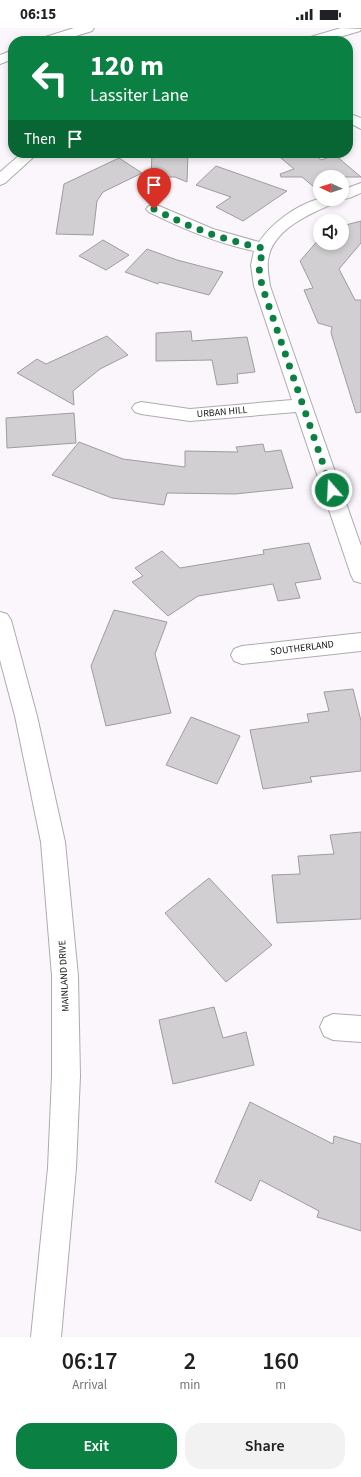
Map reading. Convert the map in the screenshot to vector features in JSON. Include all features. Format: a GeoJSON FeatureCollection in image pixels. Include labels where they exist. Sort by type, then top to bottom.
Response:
{"type":"FeatureCollection","features":[{"type":"Feature","properties":{"kind":"street"},"geometry":{"type":"LineString","coordinates":[[62,36],[87,28]]}},
{"type":"Feature","properties":{"kind":"street"},"geometry":{"type":"LineString","coordinates":[[329,36],[355,28]]}},
{"type":"Feature","properties":{"kind":"street"},"geometry":{"type":"LineString","coordinates":[[0,180],[25,158]]}},
{"type":"Feature","properties":{"kind":"street"},"geometry":{"type":"LineString","coordinates":[[349,192],[361,188]]}},
{"type":"Feature","properties":{"kind":"street"},"geometry":{"type":"LineString","coordinates":[[314,206],[286,222],[270,237],[263,248],[259,268],[262,286],[361,575]]}},
{"type":"Feature","properties":{"kind":"street"},"geometry":{"type":"LineString","coordinates":[[154,209],[191,228],[223,239],[263,248]]}},
{"type":"Feature","properties":{"kind":"street","name":"URBAN HILL"},"geometry":{"type":"LineString","coordinates":[[141,408],[190,415],[303,405]]}},
{"type":"Feature","properties":{"kind":"street","name":"MAINLAND DRIVE"},"geometry":{"type":"LineString","coordinates":[[0,620],[26,716],[53,842],[65,976],[66,1076],[62,1168],[46,1337]]}},
{"type":"Feature","properties":{"kind":"street","name":"SOUTHERLAND"},"geometry":{"type":"LineString","coordinates":[[242,655],[361,642]]}},
{"type":"Feature","properties":{"kind":"street"},"geometry":{"type":"LineString","coordinates":[[334,1027],[361,1029]]}},
{"type":"Feature","properties":{"kind":"building"},"geometry":{"type":"Polygon","coordinates":[[[119,158],[142,173],[103,192],[97,201],[93,235],[56,234],[64,184],[119,158]]]}},
{"type":"Feature","properties":{"kind":"building"},"geometry":{"type":"Polygon","coordinates":[[[152,158],[188,158],[187,182],[175,177],[151,177],[152,158]]]}},
{"type":"Feature","properties":{"kind":"building"},"geometry":{"type":"Polygon","coordinates":[[[281,158],[319,158],[321,160],[327,158],[339,158],[361,177],[349,177],[349,170],[313,170],[313,186],[302,177],[281,177],[280,174],[294,169],[281,158]]]}},
{"type":"Feature","properties":{"kind":"building"},"geometry":{"type":"Polygon","coordinates":[[[216,166],[287,191],[243,221],[216,207],[231,197],[196,185],[216,166]]]}},
{"type":"Feature","properties":{"kind":"building"},"geometry":{"type":"Polygon","coordinates":[[[361,221],[361,243],[339,269],[355,300],[361,300],[361,412],[356,413],[331,333],[332,327],[318,323],[304,290],[313,288],[300,261],[313,246],[313,250],[349,250],[349,224],[361,221]]]}},
{"type":"Feature","properties":{"kind":"building"},"geometry":{"type":"Polygon","coordinates":[[[103,240],[129,255],[106,270],[79,256],[103,240]]]}},
{"type":"Feature","properties":{"kind":"building"},"geometry":{"type":"Polygon","coordinates":[[[147,249],[177,260],[223,272],[209,295],[159,282],[158,284],[125,272],[147,249]]]}},
{"type":"Feature","properties":{"kind":"building"},"geometry":{"type":"Polygon","coordinates":[[[191,331],[192,341],[247,337],[255,372],[237,374],[238,383],[217,385],[212,360],[156,361],[156,333],[191,331]]]}},
{"type":"Feature","properties":{"kind":"building"},"geometry":{"type":"Polygon","coordinates":[[[107,336],[128,355],[100,369],[73,391],[74,405],[17,373],[37,359],[46,364],[107,336]]]}},
{"type":"Feature","properties":{"kind":"building"},"geometry":{"type":"Polygon","coordinates":[[[74,413],[76,443],[7,448],[6,418],[74,413]]]}},
{"type":"Feature","properties":{"kind":"building"},"geometry":{"type":"Polygon","coordinates":[[[79,442],[123,459],[185,467],[185,451],[238,452],[236,447],[263,444],[265,452],[281,450],[293,488],[235,494],[167,493],[164,505],[112,498],[52,475],[79,442]]]}},
{"type":"Feature","properties":{"kind":"building"},"geometry":{"type":"Polygon","coordinates":[[[309,543],[321,579],[295,583],[300,598],[278,601],[273,584],[198,596],[168,616],[132,582],[143,576],[135,568],[162,551],[180,568],[264,554],[263,550],[309,543]]]}},
{"type":"Feature","properties":{"kind":"building"},"geometry":{"type":"Polygon","coordinates":[[[114,610],[167,622],[155,654],[171,713],[106,726],[91,666],[114,610]]]}},
{"type":"Feature","properties":{"kind":"building"},"geometry":{"type":"Polygon","coordinates":[[[353,689],[361,721],[361,771],[310,777],[312,782],[263,789],[250,730],[309,722],[307,714],[329,711],[324,692],[353,689]]]}},
{"type":"Feature","properties":{"kind":"building"},"geometry":{"type":"Polygon","coordinates":[[[191,717],[240,736],[217,784],[166,765],[191,717]]]}},
{"type":"Feature","properties":{"kind":"building"},"geometry":{"type":"Polygon","coordinates":[[[361,832],[361,919],[277,923],[272,875],[300,874],[298,856],[334,854],[330,835],[361,832]]]}},
{"type":"Feature","properties":{"kind":"building"},"geometry":{"type":"Polygon","coordinates":[[[209,878],[272,945],[226,982],[165,913],[209,878]]]}},
{"type":"Feature","properties":{"kind":"building"},"geometry":{"type":"Polygon","coordinates":[[[214,1007],[223,1038],[246,1032],[254,1065],[173,1084],[159,1020],[214,1007]]]}},
{"type":"Feature","properties":{"kind":"building"},"geometry":{"type":"Polygon","coordinates":[[[250,1102],[333,1144],[334,1136],[361,1144],[361,1231],[317,1217],[319,1211],[260,1180],[251,1201],[215,1182],[250,1102]]]}},
{"type":"Feature","properties":{"kind":"route"},"geometry":{"type":"LineString","coordinates":[[154,209],[191,228],[241,244],[263,248],[259,268],[262,286],[332,490]]}}]}
